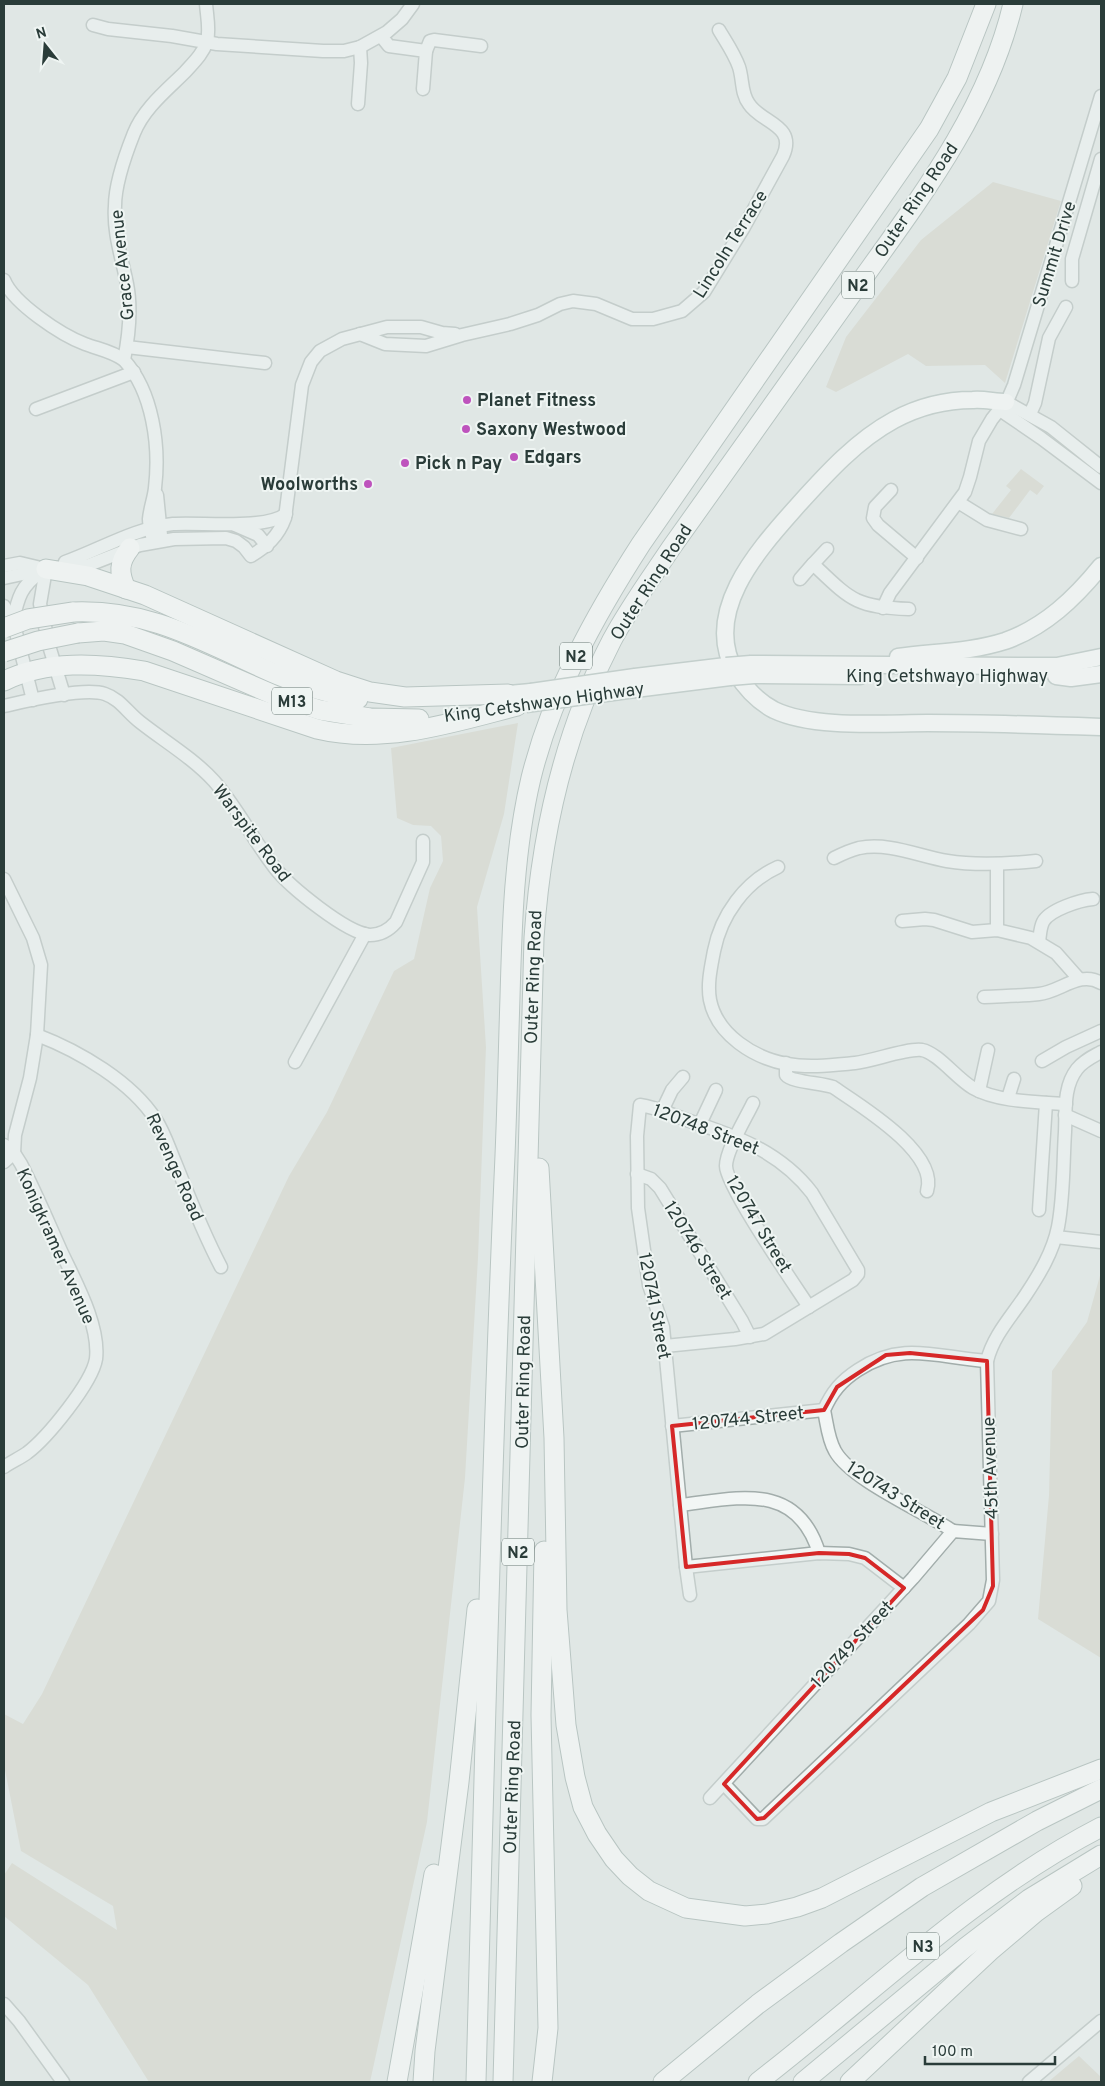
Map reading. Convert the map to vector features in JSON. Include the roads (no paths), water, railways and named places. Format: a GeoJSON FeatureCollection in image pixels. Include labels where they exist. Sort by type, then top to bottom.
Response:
{"type":"FeatureCollection","features":[{"type":"Feature","properties":{"kind":"highway","name":"Outer Ring Road"},"geometry":{"type":"LineString","coordinates":[[476,2082],[493,1420],[506,1139],[510,972],[516,868],[521,828],[531,778],[548,722],[584,640],[625,569],[930,129],[957,78],[986,4]]}},
{"type":"Feature","properties":{"kind":"highway","name":"Outer Ring Road"},"geometry":{"type":"LineString","coordinates":[[503,2082],[535,918],[544,844],[554,792],[572,733],[613,638],[647,583],[898,230],[954,146],[975,106],[994,62],[1013,4]]}},
{"type":"Feature","properties":{"kind":"highway"},"geometry":{"type":"LineString","coordinates":[[126,589],[120,572],[124,555],[130,548]]}},
{"type":"Feature","properties":{"kind":"highway"},"geometry":{"type":"LineString","coordinates":[[46,569],[88,576],[145,595],[336,681],[370,692],[405,697],[520,699]]}},
{"type":"Feature","properties":{"kind":"highway","name":"King Cetshwayo Highway"},"geometry":{"type":"LineString","coordinates":[[8,624],[73,612],[116,613],[162,623],[303,685],[358,700],[406,704],[520,699]]}},
{"type":"Feature","properties":{"kind":"highway","name":"King Cetshwayo Highway"},"geometry":{"type":"LineString","coordinates":[[4,652],[38,641],[104,630],[125,634],[173,651],[274,695],[320,710],[370,718],[413,719],[444,717],[520,699]]}},
{"type":"Feature","properties":{"kind":"highway"},"geometry":{"type":"LineString","coordinates":[[4,681],[25,673],[55,666],[98,665],[144,670],[317,729],[338,734],[380,734],[427,728],[520,699]]}},
{"type":"Feature","properties":{"kind":"highway"},"geometry":{"type":"LineString","coordinates":[[531,1022],[554,1438],[557,1610],[566,1725],[575,1777],[583,1807],[597,1834],[614,1859],[649,1891],[686,1908],[745,1916],[768,1914],[797,1907],[822,1898],[991,1812],[1101,1769]]}},
{"type":"Feature","properties":{"kind":"highway"},"geometry":{"type":"LineString","coordinates":[[542,2082],[548,2028],[541,1715],[548,1345]]}},
{"type":"Feature","properties":{"kind":"highway"},"geometry":{"type":"LineString","coordinates":[[423,2082],[428,2022],[465,1722],[493,1420]]}},
{"type":"Feature","properties":{"kind":"highway"},"geometry":{"type":"LineString","coordinates":[[397,2082],[435,1868],[465,1722]]}},
{"type":"Feature","properties":{"kind":"highway"},"geometry":{"type":"LineString","coordinates":[[663,2082],[758,2004],[922,1887],[1036,1821],[1101,1788]]}},
{"type":"Feature","properties":{"kind":"highway","name":"N3"},"geometry":{"type":"LineString","coordinates":[[758,2082],[932,1939],[1005,1884],[1101,1827]]}},
{"type":"Feature","properties":{"kind":"highway","name":"N3"},"geometry":{"type":"LineString","coordinates":[[803,2082],[966,1947],[1029,1900],[1101,1855]]}},
{"type":"Feature","properties":{"kind":"highway"},"geometry":{"type":"LineString","coordinates":[[850,2082],[990,1951],[1036,1912],[1101,1866]]}},
{"type":"Feature","properties":{"kind":"highway"},"geometry":{"type":"LineString","coordinates":[[864,2082],[915,2022]]}},
{"type":"Feature","properties":{"kind":"main road"},"geometry":{"type":"LineString","coordinates":[[1000,404],[975,400],[954,401],[912,411],[893,420],[872,434],[840,461],[751,561],[730,604],[726,623],[729,657],[741,680],[760,702],[784,714],[798,718],[840,722],[1101,727]]}},
{"type":"Feature","properties":{"kind":"main road"},"geometry":{"type":"LineString","coordinates":[[841,664],[970,648],[1006,640],[1027,631],[1063,607],[1084,587],[1101,566]]}},
{"type":"Feature","properties":{"kind":"main road","name":"King Cetshwayo Highway"},"geometry":{"type":"LineString","coordinates":[[520,699],[728,671],[841,664],[1057,666],[1101,657]]}},
{"type":"Feature","properties":{"kind":"main road","name":"King Cetshwayo Highway"},"geometry":{"type":"LineString","coordinates":[[753,670],[1014,678],[1056,676],[1101,669]]}},
{"type":"Feature","properties":{"kind":"main road"},"geometry":{"type":"LineString","coordinates":[[1056,676],[1071,678],[1101,674]]}},
{"type":"Feature","properties":{"kind":"street"},"geometry":{"type":"LineString","coordinates":[[206,4],[207,42]]}},
{"type":"Feature","properties":{"kind":"street"},"geometry":{"type":"LineString","coordinates":[[93,25],[128,32],[172,36],[207,42],[344,51],[360,47],[381,36],[402,19],[413,4]]}},
{"type":"Feature","properties":{"kind":"street","name":"Lincoln Terrace"},"geometry":{"type":"LineString","coordinates":[[360,334],[385,344],[426,346],[462,334],[510,324],[538,315],[560,304],[573,301],[596,304],[622,316],[637,320],[662,318],[682,311],[704,292],[744,227],[783,156],[786,146],[782,130],[773,122],[756,113],[747,102],[737,62],[719,30]]}},
{"type":"Feature","properties":{"kind":"street"},"geometry":{"type":"LineString","coordinates":[[381,36],[389,46],[426,51]]}},
{"type":"Feature","properties":{"kind":"street"},"geometry":{"type":"LineString","coordinates":[[423,89],[426,51],[430,41],[481,46]]}},
{"type":"Feature","properties":{"kind":"street","name":"Grace Avenue"},"geometry":{"type":"LineString","coordinates":[[124,360],[127,346],[129,300],[115,214],[119,183],[134,133],[140,121],[197,59],[207,42]]}},
{"type":"Feature","properties":{"kind":"street"},"geometry":{"type":"LineString","coordinates":[[358,104],[361,63],[360,47]]}},
{"type":"Feature","properties":{"kind":"street","name":"Summit Drive"},"geometry":{"type":"LineString","coordinates":[[883,608],[890,592],[958,502],[970,477],[979,441],[1000,404],[1014,385],[1101,96]]}},
{"type":"Feature","properties":{"kind":"street"},"geometry":{"type":"LineString","coordinates":[[1072,281],[1072,259],[1101,158]]}},
{"type":"Feature","properties":{"kind":"street"},"geometry":{"type":"LineString","coordinates":[[1063,227],[1079,231]]}},
{"type":"Feature","properties":{"kind":"street"},"geometry":{"type":"LineString","coordinates":[[4,280],[8,290],[18,301],[60,330],[85,344],[107,351],[124,360],[134,372],[142,389],[154,432],[157,451],[155,488],[149,518],[157,534]]}},
{"type":"Feature","properties":{"kind":"street"},"geometry":{"type":"LineString","coordinates":[[1030,414],[1035,402],[1049,338],[1066,307]]}},
{"type":"Feature","properties":{"kind":"street"},"geometry":{"type":"LineString","coordinates":[[385,344],[387,327]]}},
{"type":"Feature","properties":{"kind":"street","name":"Lincoln Terrace"},"geometry":{"type":"LineString","coordinates":[[46,569],[89,565],[130,548],[157,534],[226,538],[236,541],[244,547],[250,556],[267,546],[279,531],[286,514],[300,398],[305,374],[311,362],[326,346],[342,339],[387,327],[421,327],[442,334],[462,334]]}},
{"type":"Feature","properties":{"kind":"street"},"geometry":{"type":"LineString","coordinates":[[127,346],[265,363]]}},
{"type":"Feature","properties":{"kind":"street"},"geometry":{"type":"LineString","coordinates":[[36,409],[134,372]]}},
{"type":"Feature","properties":{"kind":"street"},"geometry":{"type":"LineString","coordinates":[[1000,404],[1030,414],[1072,442],[1101,467]]}},
{"type":"Feature","properties":{"kind":"street"},"geometry":{"type":"LineString","coordinates":[[1000,404],[1041,438],[1101,483]]}},
{"type":"Feature","properties":{"kind":"street"},"geometry":{"type":"LineString","coordinates":[[891,490],[875,506],[873,518],[878,525],[917,558]]}},
{"type":"Feature","properties":{"kind":"street"},"geometry":{"type":"LineString","coordinates":[[958,502],[987,520],[1021,529]]}},
{"type":"Feature","properties":{"kind":"street","name":"Lincoln Terrace"},"geometry":{"type":"LineString","coordinates":[[46,569],[196,523],[233,524],[269,522],[286,514]]}},
{"type":"Feature","properties":{"kind":"street","name":"Lincoln Terrace"},"geometry":{"type":"LineString","coordinates":[[233,524],[252,531],[267,546]]}},
{"type":"Feature","properties":{"kind":"street"},"geometry":{"type":"LineString","coordinates":[[800,579],[827,549]]}},
{"type":"Feature","properties":{"kind":"street"},"geometry":{"type":"LineString","coordinates":[[4,566],[20,563],[46,569]]}},
{"type":"Feature","properties":{"kind":"street"},"geometry":{"type":"LineString","coordinates":[[813,564],[849,597],[870,606],[909,608]]}},
{"type":"Feature","properties":{"kind":"street"},"geometry":{"type":"LineString","coordinates":[[4,578],[46,569]]}},
{"type":"Feature","properties":{"kind":"street"},"geometry":{"type":"LineString","coordinates":[[8,624],[21,590],[46,569]]}},
{"type":"Feature","properties":{"kind":"street"},"geometry":{"type":"LineString","coordinates":[[46,569],[40,604],[64,695]]}},
{"type":"Feature","properties":{"kind":"street"},"geometry":{"type":"LineString","coordinates":[[4,606],[32,700]]}},
{"type":"Feature","properties":{"kind":"street","name":"Warspite Road"},"geometry":{"type":"LineString","coordinates":[[4,706],[64,695],[102,693],[121,703],[137,720],[208,774],[285,879],[334,918],[365,934]]}},
{"type":"Feature","properties":{"kind":"street"},"geometry":{"type":"LineString","coordinates":[[295,1062],[365,934],[381,933],[390,929],[396,922],[423,862],[423,841]]}},
{"type":"Feature","properties":{"kind":"street"},"geometry":{"type":"LineString","coordinates":[[834,858],[860,848],[880,846],[948,861],[997,864],[1036,861]]}},
{"type":"Feature","properties":{"kind":"street"},"geometry":{"type":"LineString","coordinates":[[997,864],[997,930]]}},
{"type":"Feature","properties":{"kind":"street"},"geometry":{"type":"LineString","coordinates":[[778,867],[758,878],[736,902],[716,942],[709,988],[716,1017],[728,1033],[748,1048],[786,1064],[808,1066],[854,1063],[884,1058],[907,1051],[924,1050],[962,1081],[979,1091],[1008,1098],[1046,1103],[1066,1110],[1101,1131]]}},
{"type":"Feature","properties":{"kind":"street"},"geometry":{"type":"LineString","coordinates":[[4,879],[40,956],[41,976],[37,1035],[30,1078],[15,1136],[4,1162]]}},
{"type":"Feature","properties":{"kind":"street"},"geometry":{"type":"LineString","coordinates":[[1039,942],[1040,928],[1049,915],[1080,901],[1093,899]]}},
{"type":"Feature","properties":{"kind":"street"},"geometry":{"type":"LineString","coordinates":[[902,921],[925,919],[944,922],[972,932],[997,930],[1039,942],[1056,953],[1079,979]]}},
{"type":"Feature","properties":{"kind":"street"},"geometry":{"type":"LineString","coordinates":[[984,997],[1044,993],[1079,979],[1099,977]]}},
{"type":"Feature","properties":{"kind":"street"},"geometry":{"type":"LineString","coordinates":[[1042,1061],[1066,1047],[1101,1031]]}},
{"type":"Feature","properties":{"kind":"street","name":"Revenge Road"},"geometry":{"type":"LineString","coordinates":[[37,1035],[96,1065],[124,1084],[144,1103],[160,1125],[208,1241],[221,1267]]}},
{"type":"Feature","properties":{"kind":"street"},"geometry":{"type":"LineString","coordinates":[[979,1091],[988,1050]]}},
{"type":"Feature","properties":{"kind":"street","name":"45th Avenue"},"geometry":{"type":"LineString","coordinates":[[724,1784],[757,1819],[761,1820],[840,1748],[983,1610],[989,1601],[993,1586],[987,1361],[996,1338],[1040,1272],[1056,1236],[1060,1211],[1066,1110],[1070,1081],[1076,1070],[1086,1060],[1101,1052]]}},
{"type":"Feature","properties":{"kind":"street"},"geometry":{"type":"LineString","coordinates":[[786,1064],[786,1075],[790,1079],[822,1083],[834,1087],[901,1138],[913,1149],[926,1168],[929,1184],[927,1191]]}},
{"type":"Feature","properties":{"kind":"street"},"geometry":{"type":"LineString","coordinates":[[662,1111],[672,1090],[683,1076]]}},
{"type":"Feature","properties":{"kind":"street"},"geometry":{"type":"LineString","coordinates":[[1008,1098],[1014,1079]]}},
{"type":"Feature","properties":{"kind":"street"},"geometry":{"type":"LineString","coordinates":[[700,1124],[716,1090]]}},
{"type":"Feature","properties":{"kind":"street","name":"120747 Street"},"geometry":{"type":"LineString","coordinates":[[753,1103],[729,1150],[726,1164],[728,1177],[809,1307]]}},
{"type":"Feature","properties":{"kind":"street"},"geometry":{"type":"LineString","coordinates":[[1040,1210],[1046,1103]]}},
{"type":"Feature","properties":{"kind":"street","name":"120748 Street"},"geometry":{"type":"LineString","coordinates":[[640,1105],[700,1124],[762,1149],[807,1187],[855,1264],[858,1274],[852,1280],[809,1307]]}},
{"type":"Feature","properties":{"kind":"street","name":"120741 Street"},"geometry":{"type":"LineString","coordinates":[[640,1105],[637,1174],[638,1208],[647,1276],[651,1294],[663,1327],[690,1595]]}},
{"type":"Feature","properties":{"kind":"street","name":"Konigkramer Avenue"},"geometry":{"type":"LineString","coordinates":[[4,1466],[27,1453],[48,1434],[92,1371],[96,1354],[91,1321],[32,1185],[9,1149]]}},
{"type":"Feature","properties":{"kind":"street","name":"120746 Street"},"geometry":{"type":"LineString","coordinates":[[637,1174],[651,1179],[660,1188],[750,1337]]}},
{"type":"Feature","properties":{"kind":"street"},"geometry":{"type":"LineString","coordinates":[[1056,1236],[1101,1242]]}},
{"type":"Feature","properties":{"kind":"street"},"geometry":{"type":"LineString","coordinates":[[665,1346],[750,1337],[771,1331],[809,1307]]}},
{"type":"Feature","properties":{"kind":"street"},"geometry":{"type":"LineString","coordinates":[[824,1410],[830,1396],[842,1382],[868,1364],[886,1355],[910,1353],[987,1361]]}},
{"type":"Feature","properties":{"kind":"street","name":"120744 Street"},"geometry":{"type":"LineString","coordinates":[[672,1426],[824,1410]]}},
{"type":"Feature","properties":{"kind":"street","name":"120743 Street"},"geometry":{"type":"LineString","coordinates":[[824,1410],[834,1450],[846,1465],[861,1477],[953,1531]]}},
{"type":"Feature","properties":{"kind":"street"},"geometry":{"type":"LineString","coordinates":[[680,1505],[746,1497],[767,1499],[797,1514],[808,1526],[818,1552]]}},
{"type":"Feature","properties":{"kind":"street"},"geometry":{"type":"LineString","coordinates":[[953,1531],[960,1534],[992,1534]]}},
{"type":"Feature","properties":{"kind":"street","name":"120749 Street"},"geometry":{"type":"LineString","coordinates":[[710,1798],[904,1588],[953,1531]]}},
{"type":"Feature","properties":{"kind":"street"},"geometry":{"type":"LineString","coordinates":[[686,1567],[818,1552],[849,1554],[865,1558],[904,1588]]}},
{"type":"Feature","properties":{"kind":"street"},"geometry":{"type":"LineString","coordinates":[[4,2004],[63,2082]]}},
{"type":"Feature","properties":{"kind":"street"},"geometry":{"type":"LineString","coordinates":[[1029,2082],[1101,2021]]}},
{"type":"Feature","properties":{"kind":"place","name":"Planet Fitness"},"geometry":{"type":"Point","coordinates":[467,400]}},
{"type":"Feature","properties":{"kind":"place","name":"Saxony Westwood"},"geometry":{"type":"Point","coordinates":[466,429]}},
{"type":"Feature","properties":{"kind":"place","name":"Edgars"},"geometry":{"type":"Point","coordinates":[514,457]}},
{"type":"Feature","properties":{"kind":"place","name":"Pick n Pay"},"geometry":{"type":"Point","coordinates":[405,463]}},
{"type":"Feature","properties":{"kind":"place","name":"Woolworths"},"geometry":{"type":"Point","coordinates":[368,484]}}]}
